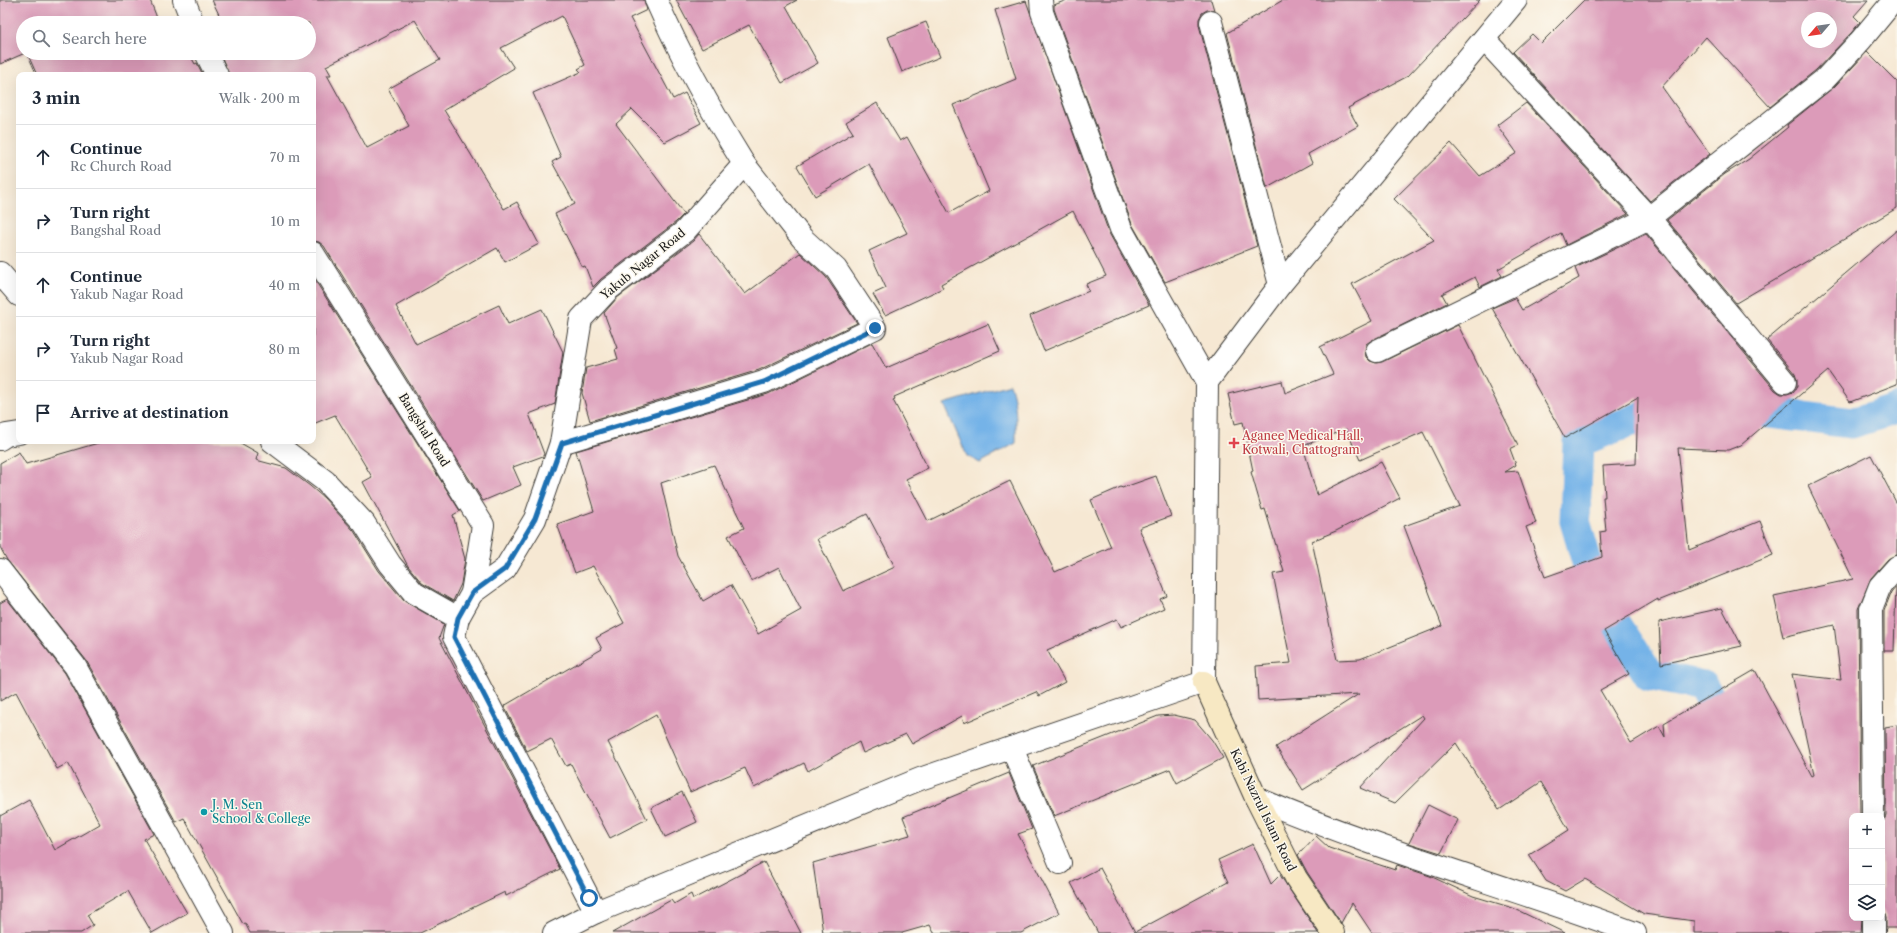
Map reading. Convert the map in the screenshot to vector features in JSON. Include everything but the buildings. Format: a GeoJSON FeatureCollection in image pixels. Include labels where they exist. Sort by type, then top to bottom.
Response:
{"type":"FeatureCollection","features":[{"type":"Feature","properties":{"kind":"main road","name":"Kabi Nazrul Islam Road"},"geometry":{"type":"LineString","coordinates":[[1204,682],[1256,798],[1296,878],[1333,933]]}},
{"type":"Feature","properties":{"kind":"street"},"geometry":{"type":"LineString","coordinates":[[184,0],[191,16]]}},
{"type":"Feature","properties":{"kind":"street"},"geometry":{"type":"LineString","coordinates":[[562,443],[764,382],[875,328],[836,269],[802,238],[744,164],[717,121],[677,49],[656,0]]}},
{"type":"Feature","properties":{"kind":"street"},"geometry":{"type":"LineString","coordinates":[[554,933],[596,912],[920,779],[1204,682],[1207,382],[1121,229],[1042,12],[1041,0]]}},
{"type":"Feature","properties":{"kind":"street"},"geometry":{"type":"LineString","coordinates":[[1207,382],[1280,285],[1516,0]]}},
{"type":"Feature","properties":{"kind":"street"},"geometry":{"type":"LineString","coordinates":[[1377,351],[1649,218],[1825,79],[1861,40],[1894,0]]}},
{"type":"Feature","properties":{"kind":"street"},"geometry":{"type":"LineString","coordinates":[[1211,22],[1280,285]]}},
{"type":"Feature","properties":{"kind":"street"},"geometry":{"type":"LineString","coordinates":[[1484,39],[1649,218],[1785,382]]}},
{"type":"Feature","properties":{"kind":"street","name":"Yakub Nagar Road"},"geometry":{"type":"LineString","coordinates":[[472,593],[505,569],[535,519],[562,443],[581,319],[609,289],[685,231],[744,164]]}},
{"type":"Feature","properties":{"kind":"street","name":"Bangshal Road"},"geometry":{"type":"LineString","coordinates":[[316,258],[483,525],[472,593],[458,618],[454,637],[596,912]]}},
{"type":"Feature","properties":{"kind":"street"},"geometry":{"type":"LineString","coordinates":[[0,273],[16,292]]}},
{"type":"Feature","properties":{"kind":"street"},"geometry":{"type":"LineString","coordinates":[[0,439],[6,435],[16,433]]}},
{"type":"Feature","properties":{"kind":"street"},"geometry":{"type":"LineString","coordinates":[[276,444],[325,481],[364,523],[390,564],[414,593],[458,618]]}},
{"type":"Feature","properties":{"kind":"street"},"geometry":{"type":"LineString","coordinates":[[1873,813],[1872,609],[1880,586],[1897,567]]}},
{"type":"Feature","properties":{"kind":"street"},"geometry":{"type":"LineString","coordinates":[[0,570],[75,666],[223,933]]}},
{"type":"Feature","properties":{"kind":"street"},"geometry":{"type":"LineString","coordinates":[[1012,748],[1060,863]]}},
{"type":"Feature","properties":{"kind":"street"},"geometry":{"type":"LineString","coordinates":[[1256,798],[1341,833],[1565,907],[1635,933]]}},
{"type":"Feature","properties":{"kind":"street"},"geometry":{"type":"LineString","coordinates":[[1874,921],[1874,933]]}},
{"type":"Feature","properties":{"kind":"water"},"geometry":{"type":"Polygon","coordinates":[[[1010,384],[1015,406],[1016,443],[980,463],[967,456],[944,404],[1010,384]]]}},
{"type":"Feature","properties":{"kind":"waterway"},"geometry":{"type":"LineString","coordinates":[[1735,412],[1754,411],[1852,423],[1897,409]]}},
{"type":"Feature","properties":{"kind":"waterway"},"geometry":{"type":"LineString","coordinates":[[1678,415],[1644,416],[1578,442],[1575,521],[1596,593],[1649,675],[1703,686],[1730,734]]}},
{"type":"Feature","properties":{"kind":"place","name":"Aganee Medical Hall, Kotwali, Chattogram"},"geometry":{"type":"Point","coordinates":[1234,443]}},
{"type":"Feature","properties":{"kind":"place","name":"J. M. Sen School & College"},"geometry":{"type":"Point","coordinates":[204,812]}},
{"type":"Feature","properties":{"kind":"route"},"geometry":{"type":"LineString","coordinates":[[589,898],[454,637],[458,618],[472,593],[505,569],[535,519],[562,443],[619,424],[680,408],[764,382],[875,328]]}}]}
